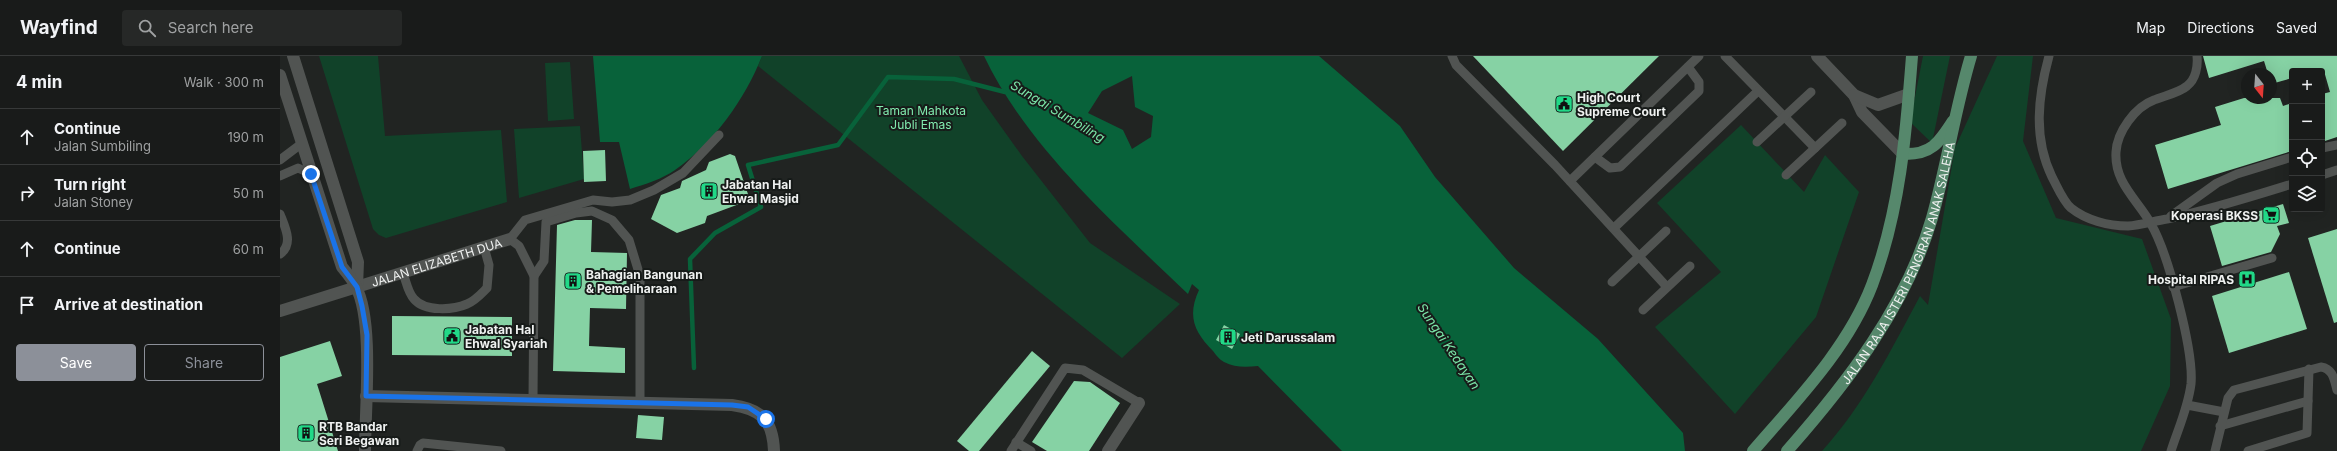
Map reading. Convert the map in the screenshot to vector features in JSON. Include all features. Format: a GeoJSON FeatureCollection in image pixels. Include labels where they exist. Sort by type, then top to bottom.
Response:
{"type":"FeatureCollection","features":[{"type":"Feature","properties":{"kind":"main road","name":"JALAN RAJA ISTERI PENGIRAN ANAK SALEHA"},"geometry":{"type":"LineString","coordinates":[[1753,451],[1810,384],[1833,354],[1872,286],[1897,200],[1903,154],[1912,56]]}},
{"type":"Feature","properties":{"kind":"main road","name":"JALAN RAJA ISTERI PENGIRAN ANAK SALEHA"},"geometry":{"type":"LineString","coordinates":[[1787,451],[1794,446],[1853,371],[1880,331],[1910,274],[1931,220],[1958,115],[1971,56]]}},
{"type":"Feature","properties":{"kind":"main road"},"geometry":{"type":"LineString","coordinates":[[1903,154],[1915,155],[1937,145],[1958,115]]}},
{"type":"Feature","properties":{"kind":"street"},"geometry":{"type":"LineString","coordinates":[[293,56],[358,262],[357,287],[367,335],[364,451]]}},
{"type":"Feature","properties":{"kind":"street"},"geometry":{"type":"LineString","coordinates":[[1817,56],[1854,95],[1862,112],[1903,154]]}},
{"type":"Feature","properties":{"kind":"street"},"geometry":{"type":"LineString","coordinates":[[280,75],[301,144],[342,267],[357,287]]}},
{"type":"Feature","properties":{"kind":"street"},"geometry":{"type":"LineString","coordinates":[[1854,95],[1878,105],[1909,94]]}},
{"type":"Feature","properties":{"kind":"street","name":"JALAN ELIZABETH DUA"},"geometry":{"type":"LineString","coordinates":[[280,311],[510,239]]}},
{"type":"Feature","properties":{"kind":"street"},"geometry":{"type":"LineString","coordinates":[[366,396],[640,402],[732,405],[748,407],[766,419],[773,438],[774,451]]}},
{"type":"Feature","properties":{"kind":"street"},"geometry":{"type":"LineString","coordinates":[[1108,451],[1139,403]]}},
{"type":"Feature","properties":{"kind":"lane"},"geometry":{"type":"LineString","coordinates":[[1452,56],[1456,65],[1570,181],[1668,287]]}},
{"type":"Feature","properties":{"kind":"lane"},"geometry":{"type":"LineString","coordinates":[[1570,181],[1699,56]]}},
{"type":"Feature","properties":{"kind":"lane"},"geometry":{"type":"LineString","coordinates":[[1725,56],[1815,148]]}},
{"type":"Feature","properties":{"kind":"lane"},"geometry":{"type":"LineString","coordinates":[[2049,56],[2043,78],[2039,105],[2040,139],[2048,168],[2059,190],[2070,207],[2088,218],[2108,224],[2129,226],[2200,212],[2289,185]]}},
{"type":"Feature","properties":{"kind":"lane"},"geometry":{"type":"LineString","coordinates":[[2171,451],[2187,405],[2191,384],[2191,362],[2173,288],[2157,235],[2150,222],[2128,194],[2118,167],[2116,151],[2126,123],[2138,111],[2151,101],[2187,87],[2195,76],[2198,65],[2197,56]]}},
{"type":"Feature","properties":{"kind":"lane"},"geometry":{"type":"LineString","coordinates":[[1595,157],[1615,169],[1620,167],[1637,151],[1699,91],[1699,82],[1688,67]]}},
{"type":"Feature","properties":{"kind":"lane"},"geometry":{"type":"LineString","coordinates":[[1614,228],[1758,91]]}},
{"type":"Feature","properties":{"kind":"lane"},"geometry":{"type":"LineString","coordinates":[[1757,142],[1811,92]]}},
{"type":"Feature","properties":{"kind":"lane"},"geometry":{"type":"LineString","coordinates":[[1786,175],[1842,123]]}},
{"type":"Feature","properties":{"kind":"lane","name":"JALAN ELIZABETH DUA"},"geometry":{"type":"LineString","coordinates":[[510,239],[525,220],[593,200],[612,202],[630,200],[654,190],[683,173],[719,135]]}},
{"type":"Feature","properties":{"kind":"lane"},"geometry":{"type":"LineString","coordinates":[[280,160],[301,144]]}},
{"type":"Feature","properties":{"kind":"lane"},"geometry":{"type":"LineString","coordinates":[[2325,147],[2337,145]]}},
{"type":"Feature","properties":{"kind":"lane"},"geometry":{"type":"LineString","coordinates":[[2168,218],[2217,183],[2289,158]]}},
{"type":"Feature","properties":{"kind":"lane"},"geometry":{"type":"LineString","coordinates":[[280,176],[298,168],[311,174]]}},
{"type":"Feature","properties":{"kind":"lane"},"geometry":{"type":"LineString","coordinates":[[2325,174],[2337,170]]}},
{"type":"Feature","properties":{"kind":"lane"},"geometry":{"type":"LineString","coordinates":[[534,276],[544,261],[546,222],[576,213],[592,211],[612,220],[629,240],[640,276],[640,402]]}},
{"type":"Feature","properties":{"kind":"lane"},"geometry":{"type":"LineString","coordinates":[[280,214],[288,239],[284,251],[280,254]]}},
{"type":"Feature","properties":{"kind":"lane"},"geometry":{"type":"LineString","coordinates":[[1612,282],[1666,231]]}},
{"type":"Feature","properties":{"kind":"lane"},"geometry":{"type":"LineString","coordinates":[[510,239],[519,246],[534,276],[533,399]]}},
{"type":"Feature","properties":{"kind":"lane"},"geometry":{"type":"LineString","coordinates":[[403,273],[414,299],[422,305],[432,308],[458,308],[469,304],[487,288],[490,265],[484,247]]}},
{"type":"Feature","properties":{"kind":"lane"},"geometry":{"type":"LineString","coordinates":[[2173,288],[2272,258]]}},
{"type":"Feature","properties":{"kind":"lane"},"geometry":{"type":"LineString","coordinates":[[1643,310],[1690,266]]}},
{"type":"Feature","properties":{"kind":"lane"},"geometry":{"type":"LineString","coordinates":[[1011,451],[1065,368],[1083,370],[1139,403]]}},
{"type":"Feature","properties":{"kind":"lane"},"geometry":{"type":"LineString","coordinates":[[2215,451],[2228,398],[2234,390],[2309,369],[2327,368],[2332,372],[2337,390]]}},
{"type":"Feature","properties":{"kind":"lane"},"geometry":{"type":"LineString","coordinates":[[2248,451],[2307,433],[2309,369]]}},
{"type":"Feature","properties":{"kind":"lane"},"geometry":{"type":"LineString","coordinates":[[2220,426],[2308,401]]}},
{"type":"Feature","properties":{"kind":"lane"},"geometry":{"type":"LineString","coordinates":[[2187,405],[2224,412]]}},
{"type":"Feature","properties":{"kind":"lane"},"geometry":{"type":"LineString","coordinates":[[1016,442],[1031,451]]}},
{"type":"Feature","properties":{"kind":"lane"},"geometry":{"type":"LineString","coordinates":[[417,451],[423,443],[501,451]]}},
{"type":"Feature","properties":{"kind":"green space"},"geometry":{"type":"Polygon","coordinates":[[[319,56],[378,56],[385,136],[501,130],[507,202],[386,238],[379,235],[373,229],[319,56]]]}},
{"type":"Feature","properties":{"kind":"green space","name":"Taman Mahkota Jubli Emas"},"geometry":{"type":"Polygon","coordinates":[[[762,56],[959,56],[982,100],[1022,156],[1090,243],[1180,304],[1122,358],[758,66],[762,56]]]}},
{"type":"Feature","properties":{"kind":"green space"},"geometry":{"type":"Polygon","coordinates":[[[1923,56],[1950,56],[1932,143],[1910,122],[1923,56]]]}},
{"type":"Feature","properties":{"kind":"green space"},"geometry":{"type":"Polygon","coordinates":[[[1997,56],[2033,56],[2023,141],[2056,218],[2142,239],[2171,319],[2170,386],[2141,451],[1822,451],[1864,396],[1920,296],[1928,305],[1955,148],[1997,56]]]}},
{"type":"Feature","properties":{"kind":"green space"},"geometry":{"type":"Polygon","coordinates":[[[570,62],[574,119],[548,121],[545,63],[570,62]]]}},
{"type":"Feature","properties":{"kind":"green space"},"geometry":{"type":"Polygon","coordinates":[[[1741,125],[1804,192],[1825,155],[1859,192],[1816,317],[1735,414],[1655,327],[1721,272],[1657,203],[1741,125]]]}},
{"type":"Feature","properties":{"kind":"green space"},"geometry":{"type":"Polygon","coordinates":[[[580,126],[584,179],[519,198],[514,129],[580,126]]]}},
{"type":"Feature","properties":{"kind":"water"},"geometry":{"type":"Polygon","coordinates":[[[593,56],[762,56],[747,88],[737,104],[727,119],[703,147],[675,170],[665,176],[630,189],[619,142],[600,142],[593,56]]]}},
{"type":"Feature","properties":{"kind":"water","name":"Sungai Kedayan"},"geometry":{"type":"Polygon","coordinates":[[[984,56],[1319,56],[1400,126],[1435,177],[1514,268],[1598,339],[1683,433],[1685,451],[1342,451],[1258,366],[1245,367],[1232,365],[1224,362],[1218,357],[1201,337],[1194,323],[1193,308],[1199,290],[1192,284],[1188,294],[1103,212],[1048,153],[1002,90],[984,56]],[[1132,76],[1102,91],[1088,113],[1123,130],[1132,149],[1151,137],[1153,116],[1135,107],[1132,76]]]}},
{"type":"Feature","properties":{"kind":"building","name":"High Court Supreme Court"},"geometry":{"type":"Polygon","coordinates":[[[1473,56],[1659,56],[1563,151],[1473,56]]]}},
{"type":"Feature","properties":{"kind":"building"},"geometry":{"type":"Polygon","coordinates":[[[2203,56],[2337,56],[2337,137],[2325,141],[2325,93],[2330,92],[2325,74],[2325,68],[2289,68],[2289,79],[2277,82],[2277,68],[2266,68],[2264,61],[2209,78],[2203,56]]]}},
{"type":"Feature","properties":{"kind":"building"},"geometry":{"type":"Polygon","coordinates":[[[2277,98],[2280,98],[2283,106],[2289,104],[2289,152],[2168,189],[2155,145],[2221,125],[2215,107],[2241,99],[2241,104],[2277,104],[2277,98]]]}},
{"type":"Feature","properties":{"kind":"building"},"geometry":{"type":"Polygon","coordinates":[[[605,150],[606,181],[584,182],[583,151],[605,150]]]}},
{"type":"Feature","properties":{"kind":"building","name":"Jabatan Hal Ehwal Masjid"},"geometry":{"type":"Polygon","coordinates":[[[730,154],[735,156],[750,200],[707,216],[705,223],[677,233],[651,219],[661,195],[680,188],[682,181],[706,170],[709,162],[730,154]]]}},
{"type":"Feature","properties":{"kind":"building"},"geometry":{"type":"Polygon","coordinates":[[[2283,204],[2289,223],[2277,226],[2280,234],[2271,252],[2222,266],[2210,226],[2283,204]]]}},
{"type":"Feature","properties":{"kind":"building","name":"Bahagian Bangunan & Pemeliharaan"},"geometry":{"type":"Polygon","coordinates":[[[575,220],[592,220],[591,252],[627,253],[626,309],[590,308],[589,346],[625,348],[625,373],[553,371],[557,225],[575,220]]]}},
{"type":"Feature","properties":{"kind":"building"},"geometry":{"type":"Polygon","coordinates":[[[2337,229],[2337,322],[2334,323],[2308,238],[2337,229]]]}},
{"type":"Feature","properties":{"kind":"building"},"geometry":{"type":"Polygon","coordinates":[[[2289,272],[2307,329],[2229,353],[2212,296],[2289,272]]]}},
{"type":"Feature","properties":{"kind":"building","name":"Jabatan Hal Ehwal Syariah"},"geometry":{"type":"Polygon","coordinates":[[[392,316],[512,317],[512,356],[392,355],[392,316]]]}},
{"type":"Feature","properties":{"kind":"building","name":"Jeti Darussalam"},"geometry":{"type":"Polygon","coordinates":[[[1224,325],[1240,334],[1232,349],[1216,340],[1224,325]]]}},
{"type":"Feature","properties":{"kind":"building"},"geometry":{"type":"Polygon","coordinates":[[[330,341],[342,376],[317,384],[338,451],[280,451],[280,357],[330,341]]]}},
{"type":"Feature","properties":{"kind":"building"},"geometry":{"type":"Polygon","coordinates":[[[1032,351],[1050,366],[979,451],[969,451],[957,441],[1032,351]]]}},
{"type":"Feature","properties":{"kind":"building"},"geometry":{"type":"Polygon","coordinates":[[[1074,381],[1090,382],[1120,403],[1089,451],[1047,451],[1032,442],[1074,381]]]}},
{"type":"Feature","properties":{"kind":"building"},"geometry":{"type":"Polygon","coordinates":[[[638,415],[664,417],[662,440],[636,438],[638,415]]]}},
{"type":"Feature","properties":{"kind":"waterway","name":"Sungai Sumbiling"},"geometry":{"type":"LineString","coordinates":[[694,368],[690,259],[715,233],[761,207],[748,165],[838,145],[888,77],[954,79],[1005,92]]}},
{"type":"Feature","properties":{"kind":"place","name":"High Court Supreme Court"},"geometry":{"type":"Point","coordinates":[1564,104]}},
{"type":"Feature","properties":{"kind":"place","name":"Jabatan Hal Ehwal Masjid"},"geometry":{"type":"Point","coordinates":[709,191]}},
{"type":"Feature","properties":{"kind":"place","name":"Koperasi BKSS"},"geometry":{"type":"Point","coordinates":[2271,215]}},
{"type":"Feature","properties":{"kind":"place","name":"Hospital RIPAS"},"geometry":{"type":"Point","coordinates":[2247,279]}},
{"type":"Feature","properties":{"kind":"place","name":"Bahagian Bangunan & Pemeliharaan"},"geometry":{"type":"Point","coordinates":[573,281]}},
{"type":"Feature","properties":{"kind":"place","name":"Jabatan Hal Ehwal Syariah"},"geometry":{"type":"Point","coordinates":[452,336]}},
{"type":"Feature","properties":{"kind":"place","name":"Jeti Darussalam"},"geometry":{"type":"Point","coordinates":[1228,337]}},
{"type":"Feature","properties":{"kind":"place","name":"RTB Bandar Seri Begawan"},"geometry":{"type":"Point","coordinates":[306,433]}},
{"type":"Feature","properties":{"kind":"route"},"geometry":{"type":"LineString","coordinates":[[311,174],[342,267],[357,287],[362,306],[367,335],[366,396],[732,405],[748,407],[766,419]]}}]}
